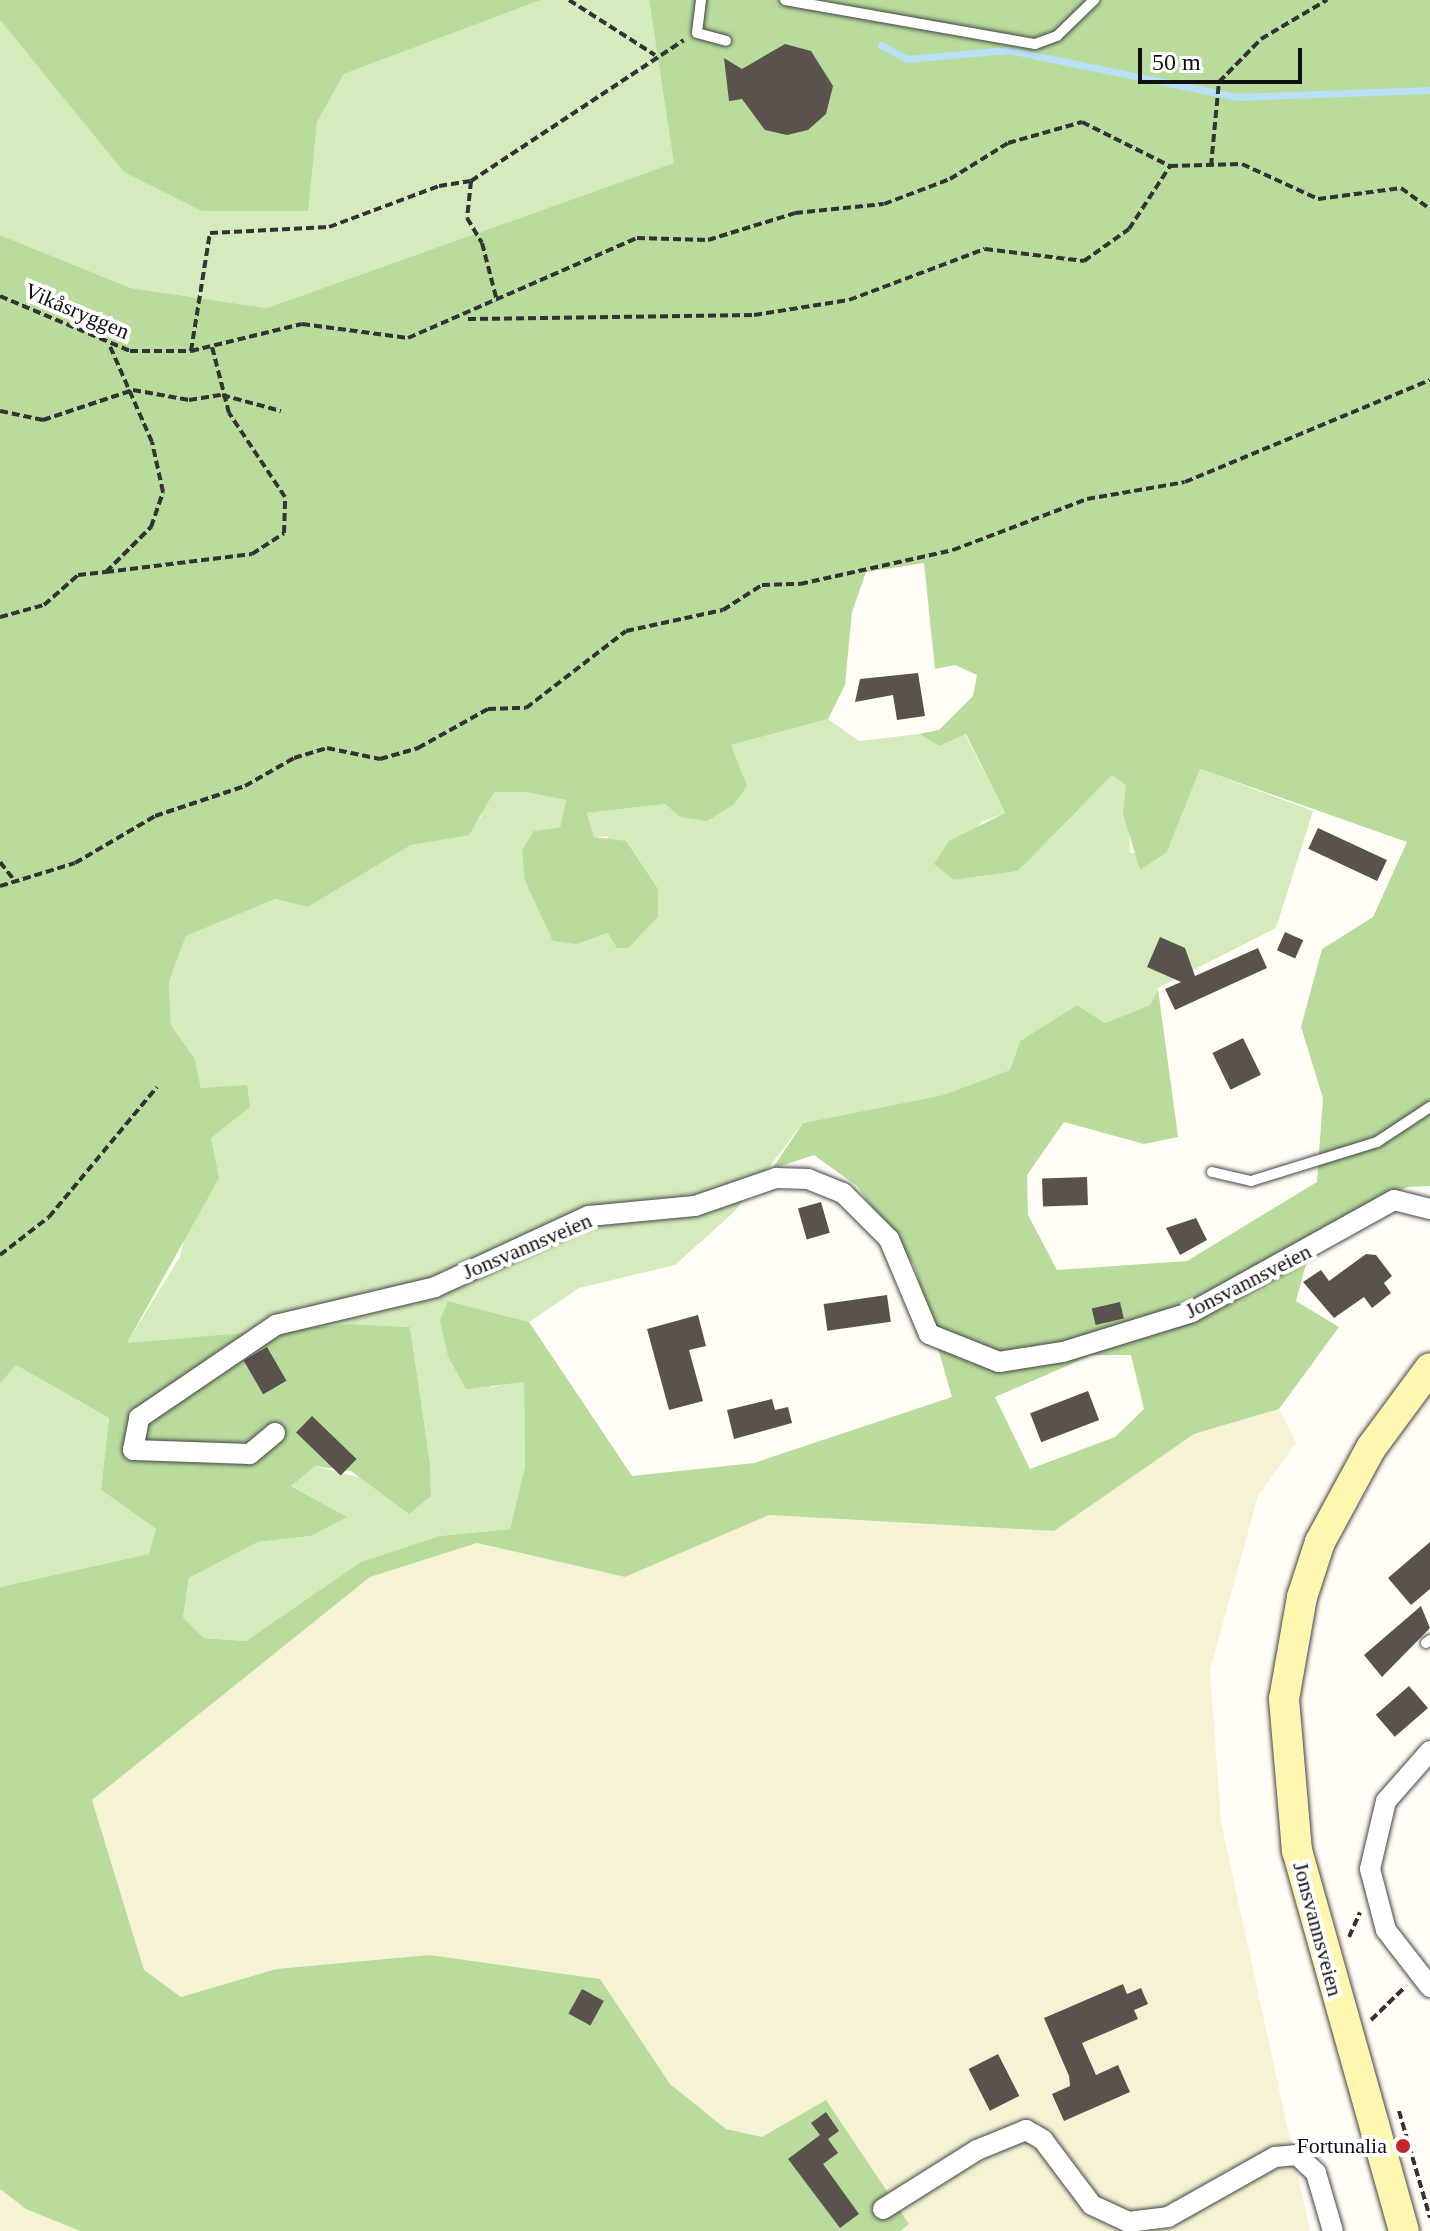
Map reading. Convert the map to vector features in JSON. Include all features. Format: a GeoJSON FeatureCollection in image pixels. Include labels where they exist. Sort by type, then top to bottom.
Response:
{"type":"FeatureCollection","features":[{"type":"Feature","properties":{"kind":"main road","name":"Jonsvannsveien"},"geometry":{"type":"LineString","coordinates":[[1404,2231],[1297,1851],[1284,1699],[1293,1635],[1320,1542],[1356,1472],[1430,1368]]}},
{"type":"Feature","properties":{"kind":"street","name":"Jonsvannsveien"},"geometry":{"type":"LineString","coordinates":[[275,1433],[250,1454],[133,1450],[139,1418],[276,1325],[435,1287],[589,1216],[695,1206],[776,1178],[808,1179],[843,1193],[889,1239],[929,1334],[999,1362],[1063,1352],[1192,1312],[1394,1200],[1430,1209]]}},
{"type":"Feature","properties":{"kind":"street"},"geometry":{"type":"LineString","coordinates":[[1424,1981],[1378,1910],[1370,1869],[1386,1801],[1430,1751]]}},
{"type":"Feature","properties":{"kind":"street"},"geometry":{"type":"LineString","coordinates":[[883,2209],[977,2150],[1026,2130],[1043,2140],[1092,2205],[1128,2222],[1168,2217],[1275,2157],[1297,2155],[1316,2173],[1333,2231]]}},
{"type":"Feature","properties":{"kind":"lane"},"geometry":{"type":"LineString","coordinates":[[701,0],[697,33],[726,41]]}},
{"type":"Feature","properties":{"kind":"lane"},"geometry":{"type":"LineString","coordinates":[[785,0],[1035,44],[1057,36],[1094,0]]}},
{"type":"Feature","properties":{"kind":"lane"},"geometry":{"type":"LineString","coordinates":[[1212,1172],[1251,1181],[1377,1142],[1430,1107]]}},
{"type":"Feature","properties":{"kind":"path"},"geometry":{"type":"LineString","coordinates":[[569,0],[655,55]]}},
{"type":"Feature","properties":{"kind":"path"},"geometry":{"type":"LineString","coordinates":[[1210,167],[1219,82],[1261,39],[1327,0]]}},
{"type":"Feature","properties":{"kind":"path"},"geometry":{"type":"LineString","coordinates":[[191,351],[210,233],[329,227],[439,186],[471,181],[622,86],[655,55],[697,33]]}},
{"type":"Feature","properties":{"kind":"path"},"geometry":{"type":"LineString","coordinates":[[465,319],[497,301],[637,238],[708,240],[795,213],[884,204],[950,179],[1008,143],[1082,122],[1170,166],[1242,164],[1270,172],[1318,199],[1401,188],[1430,209]]}},
{"type":"Feature","properties":{"kind":"path"},"geometry":{"type":"LineString","coordinates":[[465,319],[754,315],[849,300],[985,249],[1084,261],[1129,229],[1170,166]]}},
{"type":"Feature","properties":{"kind":"path"},"geometry":{"type":"LineString","coordinates":[[471,181],[467,218],[482,243],[497,301]]}},
{"type":"Feature","properties":{"kind":"path","name":"Vikåsryggen"},"geometry":{"type":"LineString","coordinates":[[0,296],[130,351],[191,351],[302,324],[408,338],[465,319]]}},
{"type":"Feature","properties":{"kind":"path"},"geometry":{"type":"LineString","coordinates":[[106,572],[151,527],[163,492],[133,390],[108,342]]}},
{"type":"Feature","properties":{"kind":"path"},"geometry":{"type":"LineString","coordinates":[[0,617],[44,605],[78,575],[252,554],[284,533],[285,497],[222,395],[212,347]]}},
{"type":"Feature","properties":{"kind":"path"},"geometry":{"type":"LineString","coordinates":[[0,886],[75,863],[155,816],[245,786],[294,758],[327,748],[380,759],[418,748],[488,709],[526,708],[626,631],[723,610],[762,585],[800,584],[953,550],[1087,499],[1185,482],[1430,380]]}},
{"type":"Feature","properties":{"kind":"path"},"geometry":{"type":"LineString","coordinates":[[0,411],[43,420],[133,390],[189,400],[222,395],[281,411]]}},
{"type":"Feature","properties":{"kind":"path"},"geometry":{"type":"LineString","coordinates":[[0,862],[14,880]]}},
{"type":"Feature","properties":{"kind":"path"},"geometry":{"type":"LineString","coordinates":[[0,1255],[49,1217],[157,1087]]}},
{"type":"Feature","properties":{"kind":"path"},"geometry":{"type":"LineString","coordinates":[[1348,1939],[1363,1904]]}},
{"type":"Feature","properties":{"kind":"path"},"geometry":{"type":"LineString","coordinates":[[1344,1924],[1352,1952]]}},
{"type":"Feature","properties":{"kind":"path"},"geometry":{"type":"LineString","coordinates":[[1371,2020],[1424,1981]]}},
{"type":"Feature","properties":{"kind":"path"},"geometry":{"type":"LineString","coordinates":[[1367,2006],[1376,2034]]}},
{"type":"Feature","properties":{"kind":"path"},"geometry":{"type":"LineString","coordinates":[[1398,2108],[1430,2218]]}},
{"type":"Feature","properties":{"kind":"shaded area"},"geometry":{"type":"Polygon","coordinates":[[[1279,1409],[1296,1443],[1258,1496],[1210,1670],[1221,1822],[1310,2231],[900,2231],[908,2224],[762,2137],[726,2129],[670,2084],[600,1979],[428,1955],[276,1969],[182,1998],[144,1970],[92,1800],[370,1577],[477,1543],[625,1577],[769,1515],[1054,1531],[1194,1434],[1279,1409]]]}},
{"type":"Feature","properties":{"kind":"shaded area"},"geometry":{"type":"Polygon","coordinates":[[[0,2189],[26,2209],[80,2231],[0,2231],[0,2189]]]}},
{"type":"Feature","properties":{"kind":"green space"},"geometry":{"type":"Polygon","coordinates":[[[0,0],[541,0],[344,74],[317,122],[308,211],[202,211],[124,172],[0,20],[0,0]]]}},
{"type":"Feature","properties":{"kind":"green space"},"geometry":{"type":"Polygon","coordinates":[[[541,0],[649,0],[675,163],[267,308],[131,288],[0,235],[0,20],[125,172],[307,211],[317,122],[344,74],[541,0]]]}},
{"type":"Feature","properties":{"kind":"green space"},"geometry":{"type":"Polygon","coordinates":[[[649,0],[1430,0],[1430,1186],[1407,1187],[1313,1238],[1296,1301],[1339,1327],[1279,1409],[1194,1434],[1054,1531],[769,1515],[625,1577],[477,1543],[370,1577],[92,1800],[144,1970],[181,1997],[276,1969],[429,1955],[600,1979],[670,2084],[726,2129],[762,2137],[826,2100],[909,2224],[900,2231],[80,2231],[26,2209],[0,2189],[0,1587],[149,1554],[156,1529],[101,1490],[109,1418],[16,1365],[0,1384],[0,235],[131,288],[267,308],[674,163],[649,0]],[[924,563],[866,572],[852,612],[845,685],[828,719],[731,745],[747,786],[733,805],[707,821],[680,817],[665,804],[587,813],[594,837],[626,841],[658,889],[658,917],[628,948],[617,948],[608,933],[577,944],[553,941],[525,881],[522,850],[534,831],[560,827],[566,800],[525,792],[494,792],[469,835],[411,845],[308,907],[275,899],[186,936],[169,982],[171,1025],[195,1059],[201,1088],[247,1085],[250,1107],[211,1138],[219,1178],[127,1343],[351,1324],[410,1327],[430,1463],[431,1496],[409,1514],[351,1471],[315,1466],[291,1486],[347,1517],[311,1536],[258,1542],[189,1578],[183,1617],[204,1638],[246,1641],[361,1562],[439,1536],[510,1529],[525,1466],[524,1382],[466,1389],[448,1356],[440,1320],[448,1301],[529,1322],[632,1476],[754,1463],[952,1397],[914,1265],[857,1186],[814,1155],[772,1169],[803,1123],[943,1095],[1010,1070],[1020,1041],[1077,1005],[1105,1023],[1150,1005],[1158,989],[1178,1137],[1144,1144],[1064,1122],[1027,1175],[1028,1215],[1057,1270],[1187,1261],[1317,1182],[1323,1098],[1301,1027],[1322,949],[1373,917],[1407,842],[1200,769],[1167,852],[1140,870],[1123,814],[1126,785],[1112,775],[1018,871],[954,880],[934,864],[949,841],[1005,813],[966,734],[939,746],[919,734],[939,730],[973,696],[977,675],[955,665],[935,669],[924,563]],[[1092,1355],[995,1397],[1030,1469],[1115,1437],[1144,1409],[1131,1355],[1092,1355]]]}},
{"type":"Feature","properties":{"kind":"green space"},"geometry":{"type":"Polygon","coordinates":[[[828,719],[859,741],[919,734],[939,746],[965,734],[1005,813],[981,822],[954,880],[1018,871],[1112,774],[1127,785],[1130,853],[1167,852],[1200,769],[1313,811],[1276,928],[1158,988],[1150,1005],[1105,1023],[1077,1005],[1020,1041],[1010,1070],[943,1095],[803,1123],[734,1212],[675,1265],[579,1288],[529,1322],[448,1301],[491,1387],[524,1381],[525,1466],[510,1529],[439,1536],[362,1562],[246,1641],[204,1638],[183,1617],[189,1578],[258,1542],[311,1536],[346,1517],[290,1485],[315,1466],[431,1496],[430,1463],[410,1327],[351,1324],[126,1344],[180,1257],[210,1138],[246,1086],[201,1088],[195,1059],[171,1025],[169,982],[186,936],[275,899],[308,907],[411,845],[481,817],[483,800],[494,792],[525,792],[566,800],[560,827],[534,831],[577,944],[608,933],[608,836],[594,838],[587,813],[665,804],[680,817],[731,745],[828,719]]]}},
{"type":"Feature","properties":{"kind":"green space"},"geometry":{"type":"Polygon","coordinates":[[[16,1365],[109,1418],[101,1490],[156,1529],[150,1554],[0,1587],[0,1384],[16,1365]]]}},
{"type":"Feature","properties":{"kind":"building"},"geometry":{"type":"Polygon","coordinates":[[[785,44],[811,51],[833,86],[826,114],[808,130],[787,135],[765,130],[742,99],[729,101],[724,58],[742,69],[785,44]]]}},
{"type":"Feature","properties":{"kind":"building"},"geometry":{"type":"Polygon","coordinates":[[[918,673],[925,716],[897,720],[893,695],[855,702],[860,679],[918,673]]]}},
{"type":"Feature","properties":{"kind":"building"},"geometry":{"type":"Polygon","coordinates":[[[1318,828],[1387,860],[1377,881],[1308,849],[1318,828]]]}},
{"type":"Feature","properties":{"kind":"building"},"geometry":{"type":"Polygon","coordinates":[[[1285,932],[1303,940],[1295,958],[1277,950],[1285,932]]]}},
{"type":"Feature","properties":{"kind":"building"},"geometry":{"type":"Polygon","coordinates":[[[1160,937],[1185,948],[1195,976],[1258,948],[1267,968],[1175,1010],[1165,989],[1181,982],[1147,967],[1160,937]]]}},
{"type":"Feature","properties":{"kind":"building"},"geometry":{"type":"Polygon","coordinates":[[[1243,1038],[1261,1075],[1230,1090],[1212,1053],[1243,1038]]]}},
{"type":"Feature","properties":{"kind":"building"},"geometry":{"type":"Polygon","coordinates":[[[1087,1177],[1088,1205],[1043,1207],[1042,1179],[1087,1177]]]}},
{"type":"Feature","properties":{"kind":"building"},"geometry":{"type":"Polygon","coordinates":[[[821,1202],[830,1233],[807,1239],[798,1209],[821,1202]]]}},
{"type":"Feature","properties":{"kind":"building"},"geometry":{"type":"Polygon","coordinates":[[[1196,1218],[1207,1240],[1180,1255],[1166,1228],[1196,1218]]]}},
{"type":"Feature","properties":{"kind":"building"},"geometry":{"type":"Polygon","coordinates":[[[1366,1254],[1376,1255],[1392,1276],[1384,1283],[1391,1293],[1372,1308],[1364,1297],[1334,1318],[1303,1282],[1321,1270],[1329,1281],[1366,1254]]]}},
{"type":"Feature","properties":{"kind":"building"},"geometry":{"type":"Polygon","coordinates":[[[887,1295],[891,1322],[827,1331],[824,1304],[887,1295]]]}},
{"type":"Feature","properties":{"kind":"building"},"geometry":{"type":"Polygon","coordinates":[[[1120,1302],[1124,1319],[1096,1325],[1092,1309],[1120,1302]]]}},
{"type":"Feature","properties":{"kind":"building"},"geometry":{"type":"Polygon","coordinates":[[[698,1315],[706,1346],[689,1350],[703,1401],[669,1410],[647,1329],[698,1315]]]}},
{"type":"Feature","properties":{"kind":"building"},"geometry":{"type":"Polygon","coordinates":[[[267,1347],[286,1381],[263,1394],[244,1360],[267,1347]]]}},
{"type":"Feature","properties":{"kind":"building"},"geometry":{"type":"Polygon","coordinates":[[[1088,1391],[1099,1420],[1041,1442],[1030,1413],[1088,1391]]]}},
{"type":"Feature","properties":{"kind":"building"},"geometry":{"type":"Polygon","coordinates":[[[772,1399],[775,1410],[788,1407],[792,1423],[734,1439],[727,1410],[772,1399]]]}},
{"type":"Feature","properties":{"kind":"building"},"geometry":{"type":"Polygon","coordinates":[[[312,1416],[357,1459],[341,1476],[296,1433],[312,1416]]]}},
{"type":"Feature","properties":{"kind":"building"},"geometry":{"type":"Polygon","coordinates":[[[1430,1542],[1430,1589],[1411,1605],[1388,1578],[1430,1542]]]}},
{"type":"Feature","properties":{"kind":"building"},"geometry":{"type":"Polygon","coordinates":[[[1421,1606],[1430,1628],[1382,1677],[1364,1655],[1421,1606]]]}},
{"type":"Feature","properties":{"kind":"building"},"geometry":{"type":"Polygon","coordinates":[[[1409,1686],[1428,1708],[1395,1737],[1376,1715],[1409,1686]]]}},
{"type":"Feature","properties":{"kind":"building"},"geometry":{"type":"Polygon","coordinates":[[[1123,1984],[1127,1994],[1141,1988],[1148,2004],[1134,2010],[1138,2019],[1082,2043],[1096,2075],[1118,2065],[1130,2092],[1064,2121],[1052,2094],[1070,2086],[1069,2076],[1044,2018],[1123,1984]]]}},
{"type":"Feature","properties":{"kind":"building"},"geometry":{"type":"Polygon","coordinates":[[[582,1989],[604,2001],[590,2026],[568,2013],[582,1989]]]}},
{"type":"Feature","properties":{"kind":"building"},"geometry":{"type":"Polygon","coordinates":[[[998,2054],[1019,2096],[990,2111],[969,2069],[998,2054]]]}},
{"type":"Feature","properties":{"kind":"building"},"geometry":{"type":"Polygon","coordinates":[[[826,2112],[839,2131],[828,2139],[838,2153],[823,2164],[859,2214],[840,2228],[788,2159],[820,2135],[811,2123],[826,2112]]]}},
{"type":"Feature","properties":{"kind":"waterway"},"geometry":{"type":"LineString","coordinates":[[881,45],[907,59],[1008,50],[1237,97],[1430,90]]}},
{"type":"Feature","properties":{"kind":"place","name":"Fortunalia"},"geometry":{"type":"Point","coordinates":[1403,2146]}}]}
